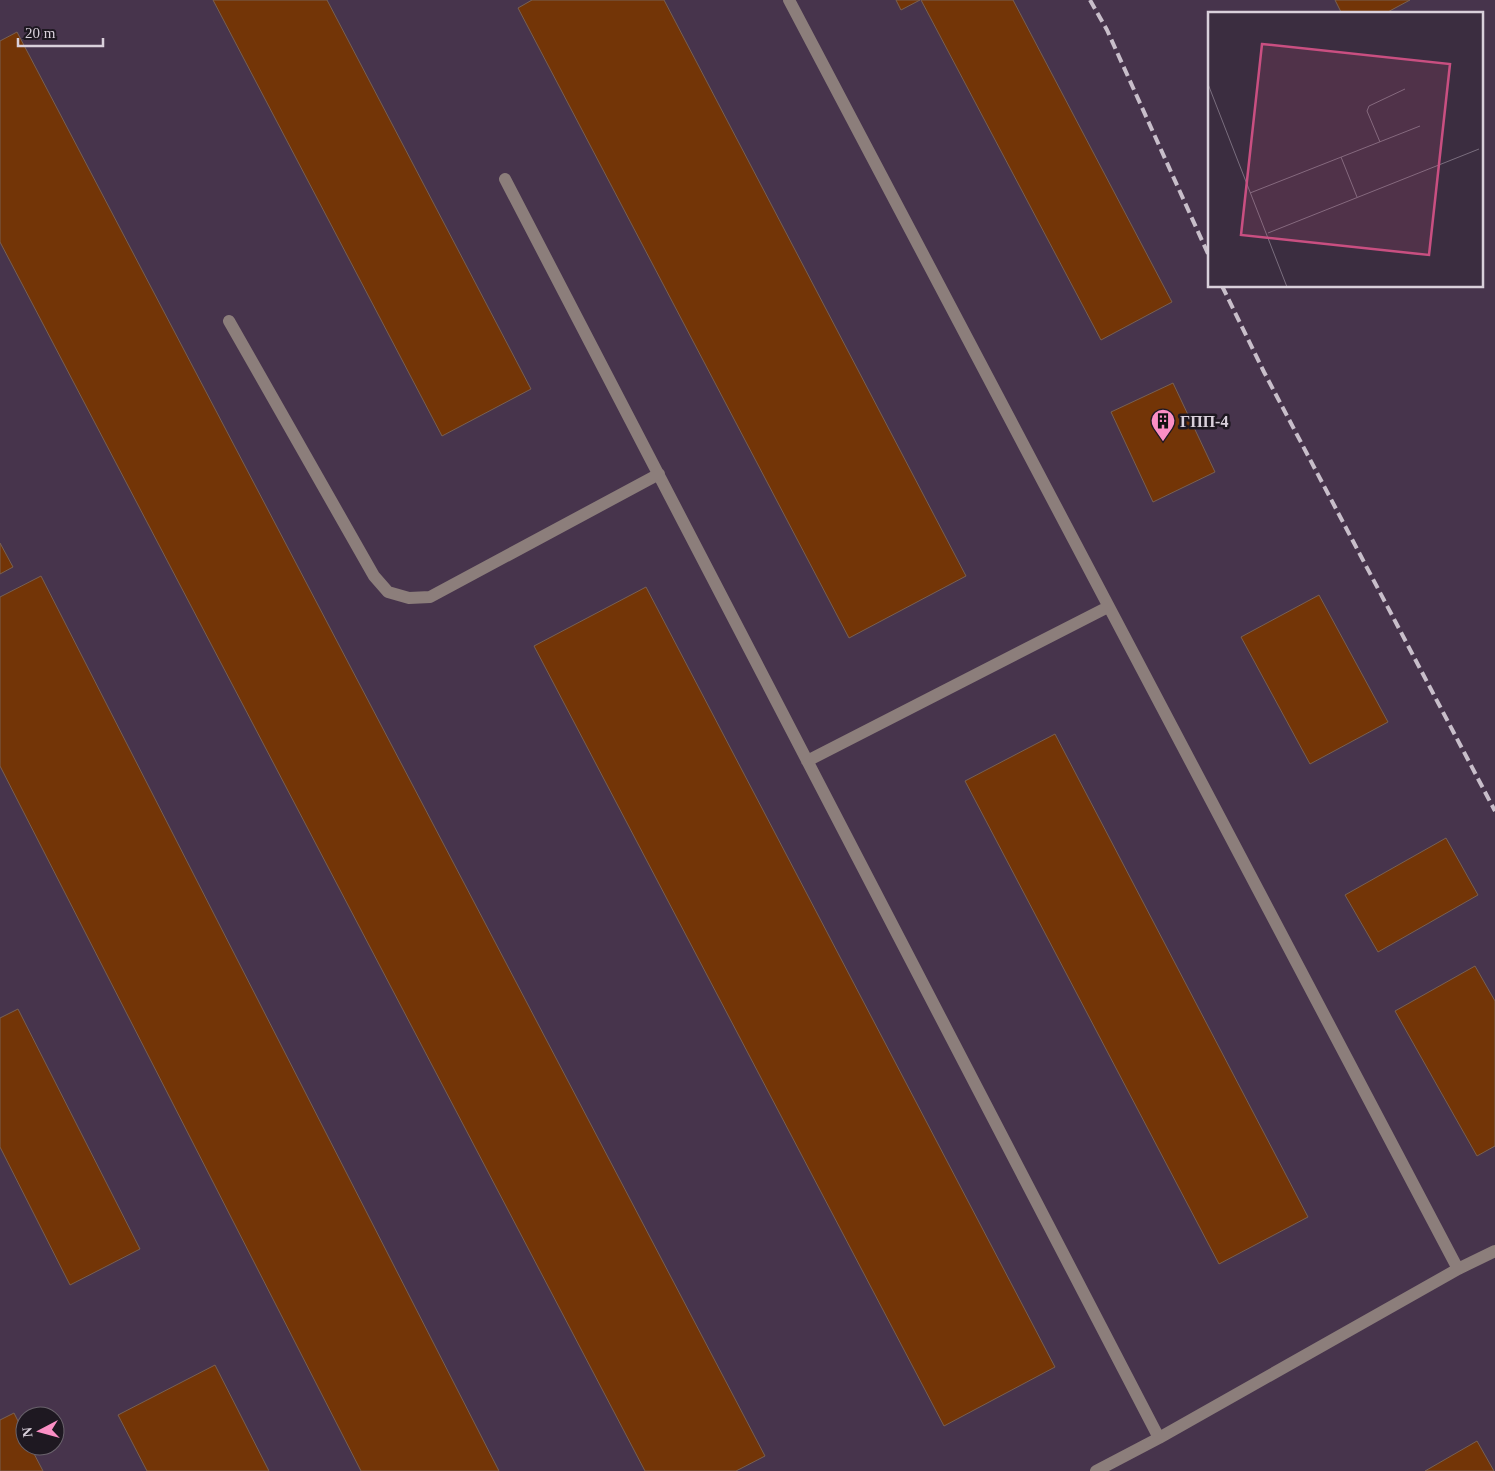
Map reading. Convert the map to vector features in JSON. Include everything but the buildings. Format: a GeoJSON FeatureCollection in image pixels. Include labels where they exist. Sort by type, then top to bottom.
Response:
{"type":"FeatureCollection","features":[{"type":"Feature","properties":{"kind":"lane"},"geometry":{"type":"LineString","coordinates":[[789,0],[1458,1269]]}},
{"type":"Feature","properties":{"kind":"lane"},"geometry":{"type":"LineString","coordinates":[[505,179],[1160,1438]]}},
{"type":"Feature","properties":{"kind":"lane"},"geometry":{"type":"LineString","coordinates":[[228,321],[374,576],[388,592],[409,598],[430,597],[658,474]]}},
{"type":"Feature","properties":{"kind":"lane"},"geometry":{"type":"LineString","coordinates":[[807,761],[1108,607]]}},
{"type":"Feature","properties":{"kind":"lane"},"geometry":{"type":"LineString","coordinates":[[1096,1471],[1160,1438],[1458,1269],[1495,1251]]}},
{"type":"Feature","properties":{"kind":"shaded area"},"geometry":{"type":"Polygon","coordinates":[[[0,0],[1495,0],[1495,1471],[0,1471],[0,0]]]}},
{"type":"Feature","properties":{"kind":"railway"},"geometry":{"type":"LineString","coordinates":[[1090,0],[1107,30],[1208,254]]}},
{"type":"Feature","properties":{"kind":"railway"},"geometry":{"type":"LineString","coordinates":[[1223,288],[1264,372],[1495,811]]}},
{"type":"Feature","properties":{"kind":"place","name":"ГПП-4"},"geometry":{"type":"Point","coordinates":[1163,442]}}]}
